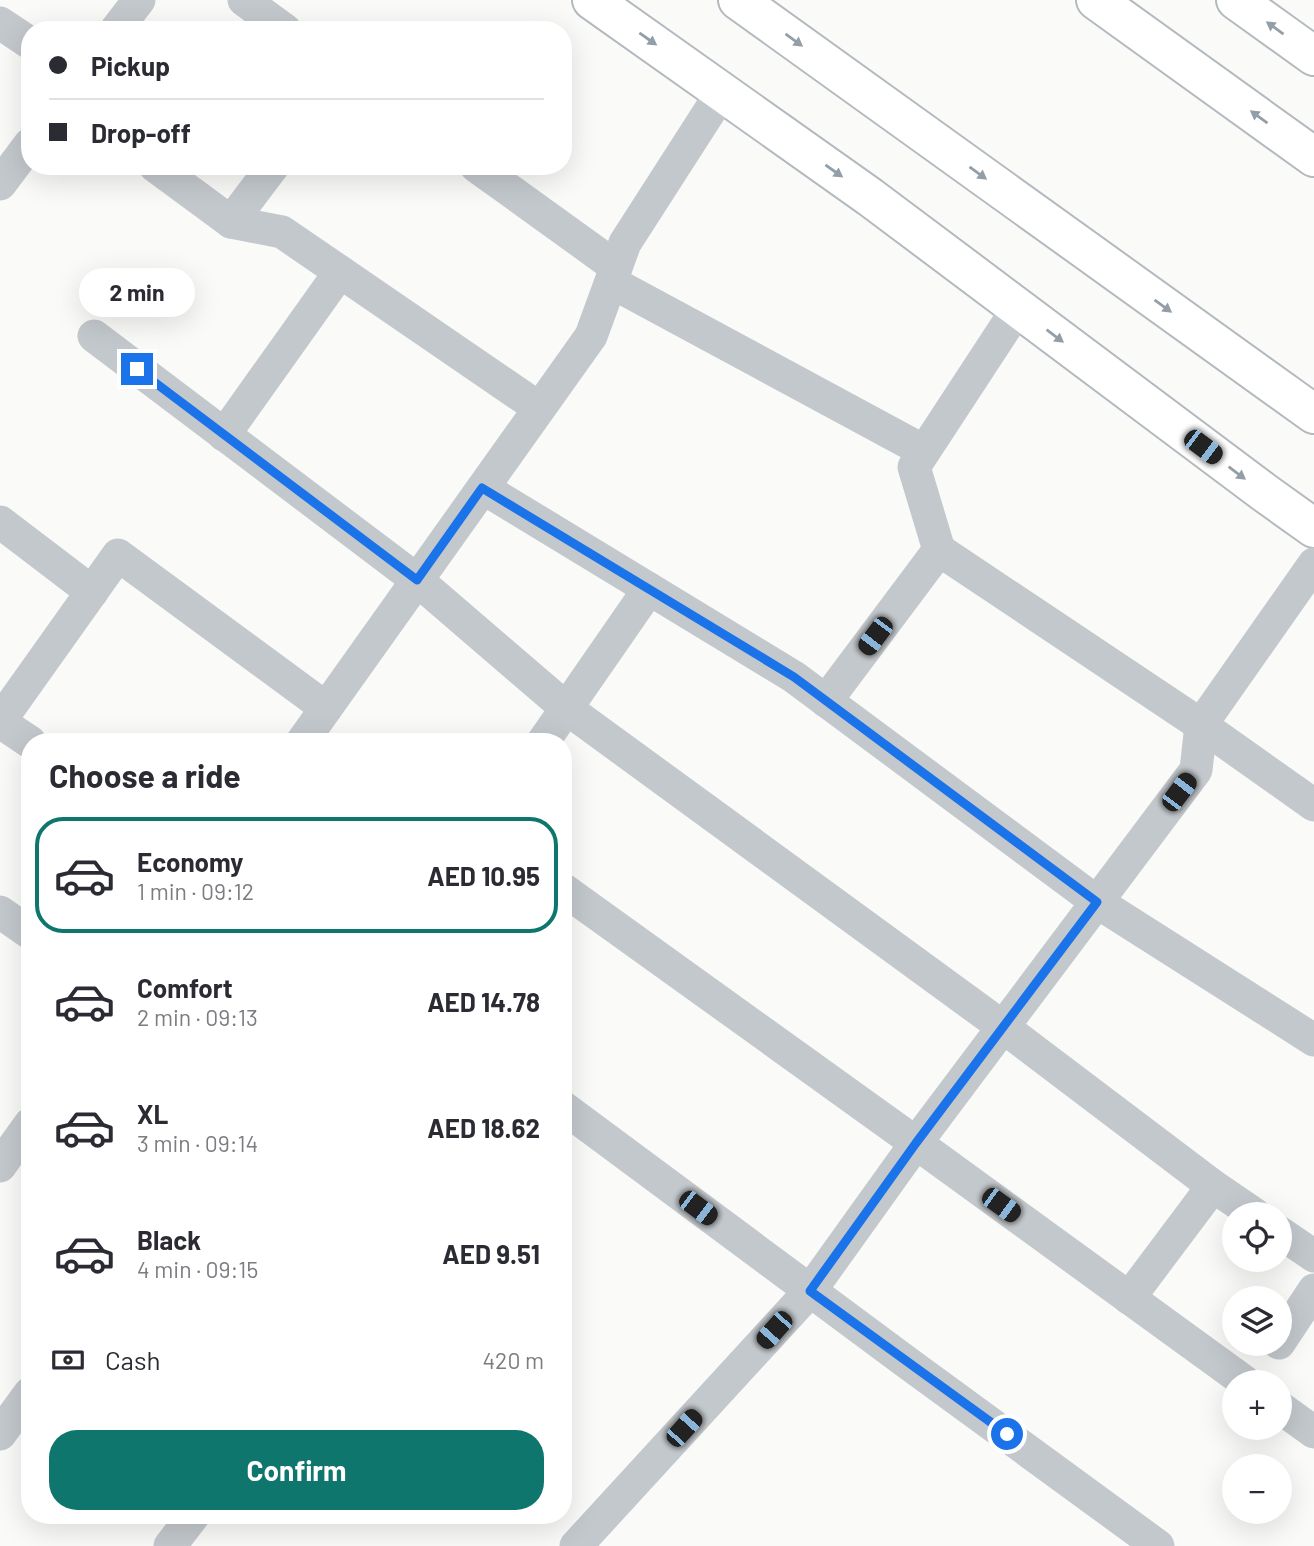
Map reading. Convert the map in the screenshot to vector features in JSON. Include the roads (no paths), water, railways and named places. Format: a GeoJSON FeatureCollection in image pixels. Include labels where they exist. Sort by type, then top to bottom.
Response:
{"type":"FeatureCollection","features":[{"type":"Feature","properties":{"kind":"street"},"geometry":{"type":"LineString","coordinates":[[123,21],[139,0]]}},
{"type":"Feature","properties":{"kind":"street"},"geometry":{"type":"LineString","coordinates":[[244,0],[273,21]]}},
{"type":"Feature","properties":{"kind":"street"},"geometry":{"type":"LineString","coordinates":[[592,0],[870,197],[1314,528]]}},
{"type":"Feature","properties":{"kind":"street"},"geometry":{"type":"LineString","coordinates":[[738,0],[1314,414]]}},
{"type":"Feature","properties":{"kind":"street"},"geometry":{"type":"LineString","coordinates":[[1096,0],[1314,157]]}},
{"type":"Feature","properties":{"kind":"street"},"geometry":{"type":"LineString","coordinates":[[1236,0],[1314,56]]}},
{"type":"Feature","properties":{"kind":"street"},"geometry":{"type":"LineString","coordinates":[[0,23],[21,37]]}},
{"type":"Feature","properties":{"kind":"street"},"geometry":{"type":"LineString","coordinates":[[308,733],[591,336],[625,243],[722,92]]}},
{"type":"Feature","properties":{"kind":"street"},"geometry":{"type":"LineString","coordinates":[[0,184],[21,156]]}},
{"type":"Feature","properties":{"kind":"street"},"geometry":{"type":"LineString","coordinates":[[167,175],[231,222],[282,232],[539,408]]}},
{"type":"Feature","properties":{"kind":"street"},"geometry":{"type":"LineString","coordinates":[[231,222],[267,175]]}},
{"type":"Feature","properties":{"kind":"street"},"geometry":{"type":"LineString","coordinates":[[487,175],[613,274],[924,451]]}},
{"type":"Feature","properties":{"kind":"street"},"geometry":{"type":"LineString","coordinates":[[224,435],[340,272]]}},
{"type":"Feature","properties":{"kind":"street"},"geometry":{"type":"LineString","coordinates":[[1018,308],[914,467],[939,550],[1201,725],[1314,805]]}},
{"type":"Feature","properties":{"kind":"street"},"geometry":{"type":"LineString","coordinates":[[94,336],[417,580],[566,708],[1003,1027],[1236,1202]]}},
{"type":"Feature","properties":{"kind":"street"},"geometry":{"type":"LineString","coordinates":[[482,488],[794,677],[1097,902],[1314,1040]]}},
{"type":"Feature","properties":{"kind":"street"},"geometry":{"type":"LineString","coordinates":[[0,522],[92,592]]}},
{"type":"Feature","properties":{"kind":"street"},"geometry":{"type":"LineString","coordinates":[[826,701],[939,550]]}},
{"type":"Feature","properties":{"kind":"street"},"geometry":{"type":"LineString","coordinates":[[21,736],[0,722],[118,555],[326,708]]}},
{"type":"Feature","properties":{"kind":"street"},"geometry":{"type":"LineString","coordinates":[[576,1546],[810,1291],[916,1143],[1196,770],[1201,725],[1314,564]]}},
{"type":"Feature","properties":{"kind":"street"},"geometry":{"type":"LineString","coordinates":[[549,733],[649,589]]}},
{"type":"Feature","properties":{"kind":"street"},"geometry":{"type":"LineString","coordinates":[[572,896],[1228,1370]]}},
{"type":"Feature","properties":{"kind":"street"},"geometry":{"type":"LineString","coordinates":[[0,912],[21,927]]}},
{"type":"Feature","properties":{"kind":"street"},"geometry":{"type":"LineString","coordinates":[[572,1114],[1158,1546]]}},
{"type":"Feature","properties":{"kind":"street"},"geometry":{"type":"LineString","coordinates":[[0,1166],[21,1137]]}},
{"type":"Feature","properties":{"kind":"street"},"geometry":{"type":"LineString","coordinates":[[1129,1298],[1213,1186]]}},
{"type":"Feature","properties":{"kind":"street"},"geometry":{"type":"LineString","coordinates":[[1292,1241],[1314,1256]]}},
{"type":"Feature","properties":{"kind":"street"},"geometry":{"type":"LineString","coordinates":[[1292,1324],[1314,1290]]}},
{"type":"Feature","properties":{"kind":"street"},"geometry":{"type":"LineString","coordinates":[[0,1434],[21,1405]]}},
{"type":"Feature","properties":{"kind":"street"},"geometry":{"type":"LineString","coordinates":[[1292,1417],[1314,1433]]}},
{"type":"Feature","properties":{"kind":"street"},"geometry":{"type":"LineString","coordinates":[[170,1546],[187,1524]]}}]}
